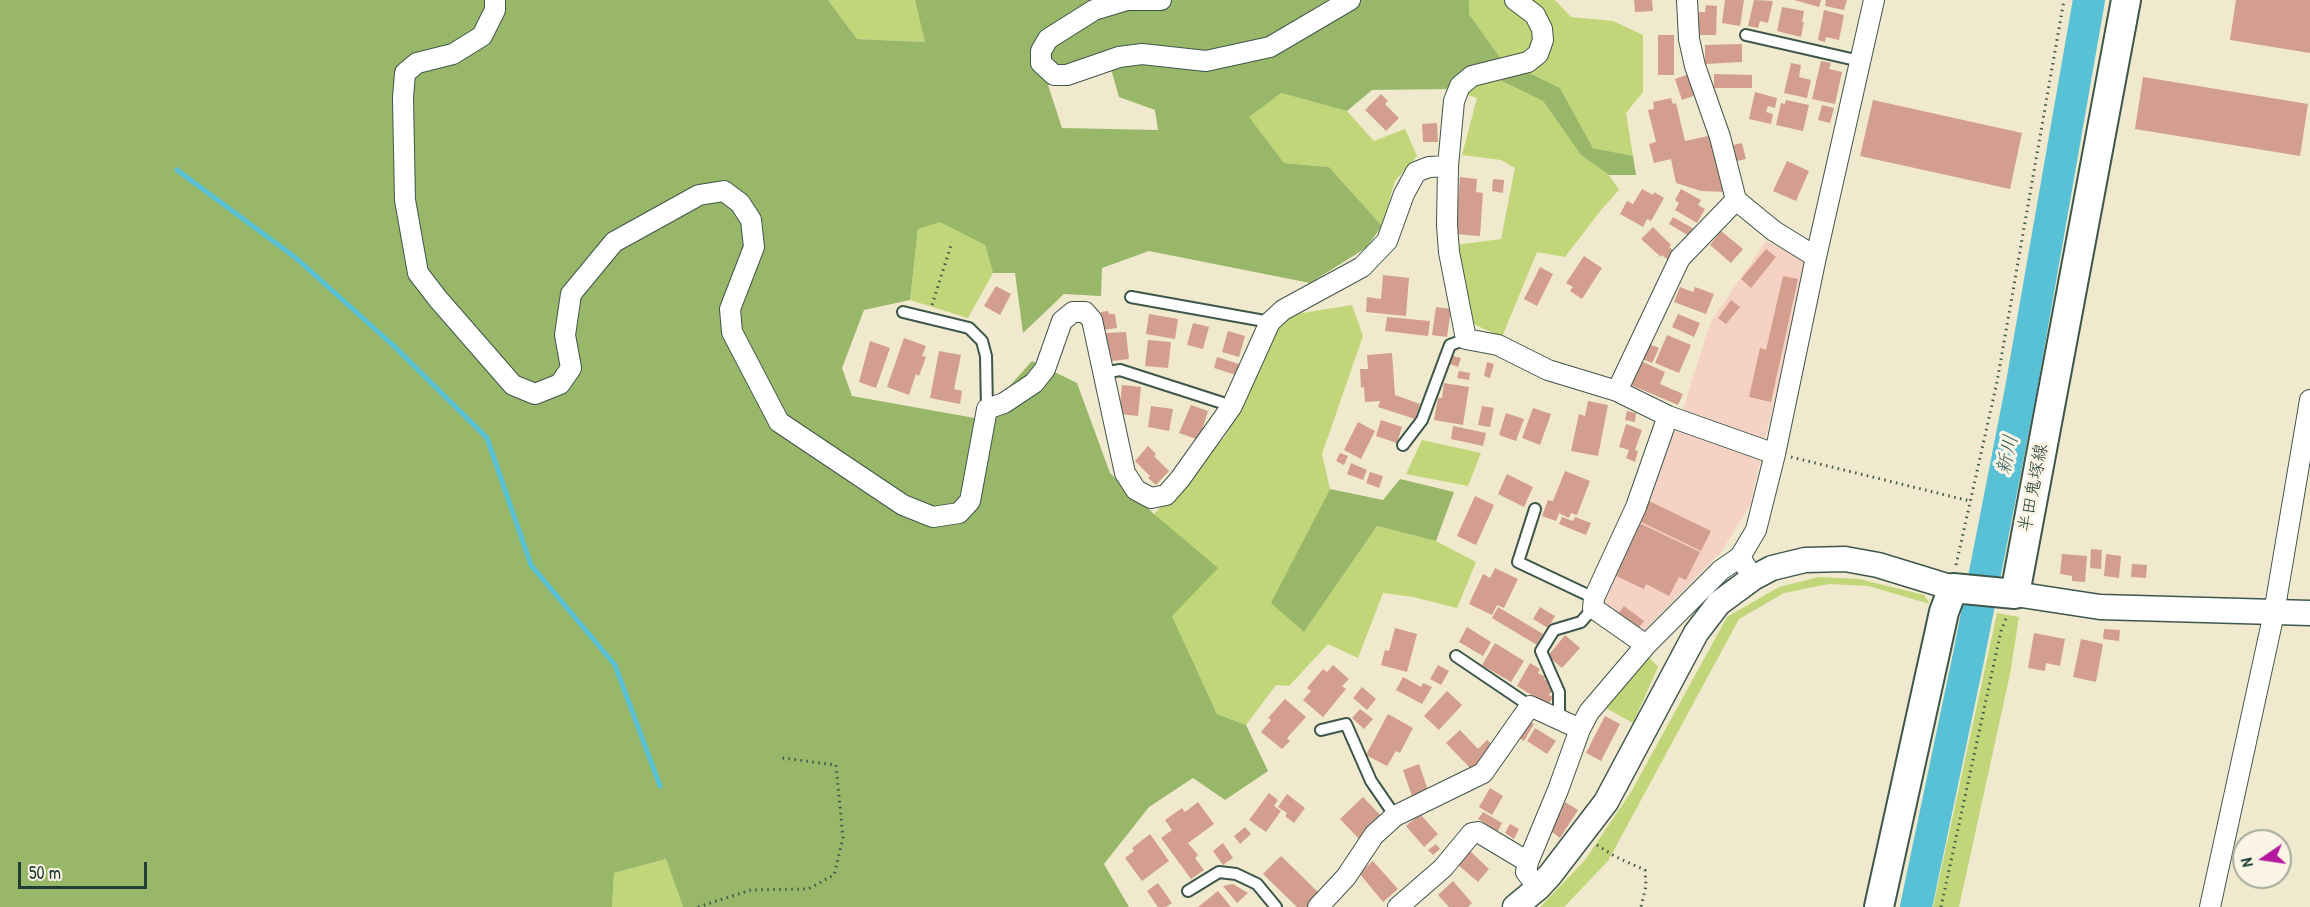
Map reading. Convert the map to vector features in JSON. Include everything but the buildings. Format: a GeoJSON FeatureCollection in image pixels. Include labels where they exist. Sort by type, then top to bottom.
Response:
{"type":"FeatureCollection","features":[{"type":"Feature","properties":{"kind":"main road","name":"半田鬼塚線"},"geometry":{"type":"LineString","coordinates":[[2015,594],[2126,0]]}},
{"type":"Feature","properties":{"kind":"main road"},"geometry":{"type":"LineString","coordinates":[[1879,907],[1944,612],[1953,588],[2015,594]]}},
{"type":"Feature","properties":{"kind":"street"},"geometry":{"type":"LineString","coordinates":[[495,0],[495,10],[482,36],[453,54],[417,63],[405,73],[403,98],[405,200],[418,273],[438,299],[513,385],[535,394],[560,384],[571,368],[565,334],[572,294],[614,242],[699,195],[724,191],[740,203],[751,220],[754,247],[730,309],[732,332],[779,422],[903,505],[933,517],[959,513],[970,501],[987,409],[1004,403],[1034,383],[1045,369],[1062,321],[1073,312],[1085,312],[1092,320],[1125,473],[1136,490],[1152,498],[1166,495],[1232,406],[1270,322],[1283,310],[1362,267],[1388,241],[1404,194],[1416,172],[1429,167],[1448,166]]}},
{"type":"Feature","properties":{"kind":"street"},"geometry":{"type":"LineString","coordinates":[[1161,0],[1127,0],[1094,10],[1048,39],[1041,51],[1041,63],[1054,75],[1067,75],[1119,57],[1142,54],[1206,61],[1270,46],[1350,0]]}},
{"type":"Feature","properties":{"kind":"street"},"geometry":{"type":"LineString","coordinates":[[1515,0],[1534,15],[1542,30],[1543,40],[1538,54],[1528,62],[1472,76],[1460,86],[1454,101],[1448,166],[1447,225],[1449,252],[1466,339],[1498,345],[1548,370],[1617,391],[1668,416],[1775,454]]}},
{"type":"Feature","properties":{"kind":"street"},"geometry":{"type":"LineString","coordinates":[[1687,0],[1689,39],[1695,66],[1720,137],[1736,200],[1774,231],[1816,257]]}},
{"type":"Feature","properties":{"kind":"street"},"geometry":{"type":"LineString","coordinates":[[1538,888],[1526,872],[1528,862],[1589,712],[1646,645],[1721,570],[1740,557],[1755,530],[1775,454],[1816,257],[1874,0]]}},
{"type":"Feature","properties":{"kind":"street"},"geometry":{"type":"LineString","coordinates":[[1617,391],[1680,258],[1736,200]]}},
{"type":"Feature","properties":{"kind":"street"},"geometry":{"type":"LineString","coordinates":[[2210,907],[2274,613],[2310,400]]}},
{"type":"Feature","properties":{"kind":"street"},"geometry":{"type":"LineString","coordinates":[[1646,645],[1593,603],[1636,507],[1668,416]]}},
{"type":"Feature","properties":{"kind":"street"},"geometry":{"type":"LineString","coordinates":[[1740,557],[1753,578]]}},
{"type":"Feature","properties":{"kind":"street"},"geometry":{"type":"LineString","coordinates":[[1515,907],[1538,888],[1606,802],[1696,633],[1719,603],[1753,578],[1772,568],[1805,560],[1845,559],[1878,565],[1953,588]]}},
{"type":"Feature","properties":{"kind":"street"},"geometry":{"type":"LineString","coordinates":[[2015,594],[2100,608],[2310,613]]}},
{"type":"Feature","properties":{"kind":"street"},"geometry":{"type":"LineString","coordinates":[[1318,907],[1346,877],[1374,835],[1395,816],[1483,773],[1530,706],[1581,729]]}},
{"type":"Feature","properties":{"kind":"street"},"geometry":{"type":"LineString","coordinates":[[1398,907],[1443,868],[1472,833],[1478,832],[1528,862]]}},
{"type":"Feature","properties":{"kind":"lane"},"geometry":{"type":"LineString","coordinates":[[1746,35],[1860,61]]}},
{"type":"Feature","properties":{"kind":"lane"},"geometry":{"type":"LineString","coordinates":[[1131,297],[1270,322]]}},
{"type":"Feature","properties":{"kind":"lane"},"geometry":{"type":"LineString","coordinates":[[903,312],[969,328],[982,341],[987,356],[987,409]]}},
{"type":"Feature","properties":{"kind":"lane"},"geometry":{"type":"LineString","coordinates":[[1403,446],[1422,420],[1450,345],[1466,339]]}},
{"type":"Feature","properties":{"kind":"lane"},"geometry":{"type":"LineString","coordinates":[[1103,373],[1120,370],[1232,406]]}},
{"type":"Feature","properties":{"kind":"lane"},"geometry":{"type":"LineString","coordinates":[[1535,509],[1518,562],[1593,603],[1581,622],[1554,630],[1541,651],[1558,692],[1559,719]]}},
{"type":"Feature","properties":{"kind":"lane"},"geometry":{"type":"LineString","coordinates":[[1456,656],[1530,706]]}},
{"type":"Feature","properties":{"kind":"lane"},"geometry":{"type":"LineString","coordinates":[[1322,730],[1346,723],[1371,781],[1395,816]]}},
{"type":"Feature","properties":{"kind":"lane"},"geometry":{"type":"LineString","coordinates":[[1188,891],[1219,872],[1236,874],[1257,884],[1276,907]]}},
{"type":"Feature","properties":{"kind":"path"},"geometry":{"type":"LineString","coordinates":[[1953,588],[1955,566],[1997,382],[2064,0]]}},
{"type":"Feature","properties":{"kind":"path"},"geometry":{"type":"LineString","coordinates":[[928,318],[952,242]]}},
{"type":"Feature","properties":{"kind":"path"},"geometry":{"type":"LineString","coordinates":[[1775,454],[1970,501]]}},
{"type":"Feature","properties":{"kind":"path"},"geometry":{"type":"LineString","coordinates":[[1941,907],[2001,631],[2015,594]]}},
{"type":"Feature","properties":{"kind":"path"},"geometry":{"type":"LineString","coordinates":[[698,907],[751,890],[808,889],[834,875],[843,838],[836,765],[782,758]]}},
{"type":"Feature","properties":{"kind":"path"},"geometry":{"type":"LineString","coordinates":[[1581,835],[1616,857],[1645,870],[1646,886],[1641,907]]}},
{"type":"Feature","properties":{"kind":"shaded area"},"geometry":{"type":"Polygon","coordinates":[[[1766,241],[1807,260],[1750,505],[1721,552],[1642,633],[1596,604],[1669,422],[1678,425],[1711,321],[1766,241]]]}},
{"type":"Feature","properties":{"kind":"green space"},"geometry":{"type":"Polygon","coordinates":[[[0,0],[828,0],[857,39],[925,42],[915,0],[1469,0],[1469,14],[1501,59],[1560,88],[1593,148],[1633,156],[1636,175],[1609,175],[1581,155],[1543,101],[1475,68],[1450,89],[1372,90],[1347,111],[1281,93],[1249,117],[1284,163],[1329,167],[1382,226],[1366,248],[1310,283],[1149,251],[1102,268],[1101,296],[1064,294],[1023,333],[1015,273],[993,273],[985,245],[940,222],[918,229],[910,300],[864,310],[842,368],[852,396],[980,419],[1032,361],[1077,383],[1110,473],[1218,568],[1172,616],[1217,714],[1246,725],[1268,771],[1225,800],[1193,778],[1149,807],[1104,864],[1129,907],[683,907],[666,859],[614,873],[612,907],[0,907],[0,0]],[[1109,62],[1048,85],[1062,128],[1158,130],[1155,110],[1119,97],[1109,62]]]}},
{"type":"Feature","properties":{"kind":"green space"},"geometry":{"type":"Polygon","coordinates":[[[828,0],[915,0],[926,42],[857,39],[828,0]]]}},
{"type":"Feature","properties":{"kind":"green space"},"geometry":{"type":"Polygon","coordinates":[[[1469,0],[1555,0],[1571,17],[1613,21],[1643,35],[1643,92],[1626,113],[1633,156],[1593,148],[1560,88],[1501,59],[1469,14],[1469,0]]]}},
{"type":"Feature","properties":{"kind":"green space"},"geometry":{"type":"Polygon","coordinates":[[[1475,68],[1543,101],[1581,155],[1609,175],[1619,190],[1565,257],[1537,252],[1502,337],[1467,321],[1456,245],[1501,239],[1515,168],[1501,160],[1462,155],[1477,98],[1450,89],[1475,68]]]}},
{"type":"Feature","properties":{"kind":"green space"},"geometry":{"type":"Polygon","coordinates":[[[1281,93],[1347,111],[1374,141],[1405,129],[1417,156],[1395,181],[1382,226],[1329,167],[1284,163],[1248,117],[1281,93]]]}},
{"type":"Feature","properties":{"kind":"green space"},"geometry":{"type":"Polygon","coordinates":[[[940,221],[985,245],[993,273],[968,318],[910,300],[918,229],[940,221]]]}},
{"type":"Feature","properties":{"kind":"green space"},"geometry":{"type":"Polygon","coordinates":[[[1352,305],[1363,336],[1322,454],[1330,489],[1272,603],[1304,632],[1377,526],[1436,541],[1476,562],[1457,608],[1413,597],[1383,593],[1358,658],[1328,644],[1289,686],[1276,685],[1246,725],[1217,714],[1172,616],[1154,514],[1226,435],[1284,316],[1352,305]]]}},
{"type":"Feature","properties":{"kind":"green space"},"geometry":{"type":"Polygon","coordinates":[[[1422,440],[1481,453],[1468,486],[1406,474],[1422,440]]]}},
{"type":"Feature","properties":{"kind":"green space"},"geometry":{"type":"Polygon","coordinates":[[[1400,479],[1454,492],[1436,541],[1377,526],[1304,632],[1271,603],[1330,489],[1383,500],[1400,479]]]}},
{"type":"Feature","properties":{"kind":"green space"},"geometry":{"type":"Polygon","coordinates":[[[1819,577],[1859,579],[1924,595],[1930,604],[1868,586],[1829,584],[1784,593],[1739,619],[1608,861],[1564,907],[1540,907],[1585,860],[1631,792],[1727,617],[1779,587],[1819,577]]]}},
{"type":"Feature","properties":{"kind":"green space"},"geometry":{"type":"Polygon","coordinates":[[[1997,613],[2019,617],[2010,674],[1959,907],[1933,907],[1997,613]]]}},
{"type":"Feature","properties":{"kind":"green space"},"geometry":{"type":"Polygon","coordinates":[[[1648,656],[1658,667],[1633,723],[1602,706],[1648,656]]]}},
{"type":"Feature","properties":{"kind":"green space"},"geometry":{"type":"Polygon","coordinates":[[[666,859],[683,907],[612,907],[614,873],[666,859]]]}},
{"type":"Feature","properties":{"kind":"waterway","name":"新川"},"geometry":{"type":"LineString","coordinates":[[1916,907],[1969,655],[2021,389],[2089,0]]}},
{"type":"Feature","properties":{"kind":"waterway"},"geometry":{"type":"LineString","coordinates":[[177,170],[296,258],[395,347],[487,438],[531,565],[615,665],[660,786]]}}]}
